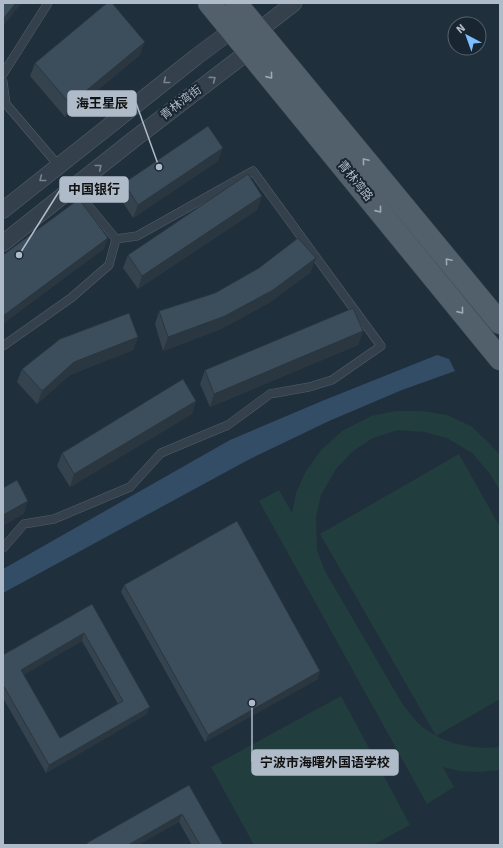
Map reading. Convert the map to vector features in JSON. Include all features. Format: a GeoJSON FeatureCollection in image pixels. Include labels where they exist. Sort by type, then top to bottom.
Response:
{"type":"FeatureCollection","features":[{"type":"Feature","properties":{"kind":"main road","name":"青林湾路"},"geometry":{"type":"LineString","coordinates":[[210,3],[500,359]]}},
{"type":"Feature","properties":{"kind":"main road","name":"青林湾路"},"geometry":{"type":"LineString","coordinates":[[236,3],[500,323]]}},
{"type":"Feature","properties":{"kind":"street","name":"青林湾街"},"geometry":{"type":"LineString","coordinates":[[3,243],[133,140],[249,51],[258,31],[294,3]]}},
{"type":"Feature","properties":{"kind":"street"},"geometry":{"type":"LineString","coordinates":[[3,210],[232,30],[258,31]]}},
{"type":"Feature","properties":{"kind":"lane"},"geometry":{"type":"LineString","coordinates":[[3,74],[48,3]]}},
{"type":"Feature","properties":{"kind":"lane"},"geometry":{"type":"LineString","coordinates":[[3,82],[6,104],[59,166]]}},
{"type":"Feature","properties":{"kind":"lane"},"geometry":{"type":"LineString","coordinates":[[3,548],[24,524],[54,519],[130,487],[161,453],[228,426],[270,394],[309,387],[332,380],[381,346],[253,171],[137,236],[116,239]]}},
{"type":"Feature","properties":{"kind":"lane"},"geometry":{"type":"LineString","coordinates":[[73,188],[116,239]]}},
{"type":"Feature","properties":{"kind":"lane"},"geometry":{"type":"LineString","coordinates":[[3,346],[71,298],[109,265],[116,239]]}},
{"type":"Feature","properties":{"kind":"green space"},"geometry":{"type":"Polygon","coordinates":[[[395,411],[422,411],[447,415],[471,426],[500,455],[500,491],[490,474],[472,453],[447,438],[424,432],[398,430],[373,438],[353,451],[336,469],[321,495],[316,517],[317,550],[325,571],[403,705],[417,722],[435,735],[445,740],[466,746],[489,748],[500,747],[500,770],[478,772],[459,771],[443,767],[454,787],[427,804],[259,501],[279,490],[292,513],[296,493],[306,471],[321,450],[342,431],[371,416],[395,411]]]}},
{"type":"Feature","properties":{"kind":"green space"},"geometry":{"type":"Polygon","coordinates":[[[459,454],[500,527],[500,699],[436,736],[320,534],[459,454]]]}},
{"type":"Feature","properties":{"kind":"green space"},"geometry":{"type":"Polygon","coordinates":[[[341,696],[410,825],[373,845],[254,845],[211,767],[341,696]]]}},
{"type":"Feature","properties":{"kind":"water"},"geometry":{"type":"Polygon","coordinates":[[[437,355],[449,359],[455,371],[402,390],[329,421],[248,460],[3,593],[3,569],[230,440],[437,355]]]}},
{"type":"Feature","properties":{"kind":"building"},"geometry":{"type":"Polygon","coordinates":[[[3,3],[16,3],[3,19],[3,3]]]}},
{"type":"Feature","properties":{"kind":"building"},"geometry":{"type":"Polygon","coordinates":[[[107,3],[112,3],[145,42],[70,104],[35,63],[107,3]]]}},
{"type":"Feature","properties":{"kind":"building"},"geometry":{"type":"Polygon","coordinates":[[[208,126],[223,148],[138,205],[124,183],[208,126]]]}},
{"type":"Feature","properties":{"kind":"building"},"geometry":{"type":"Polygon","coordinates":[[[248,174],[262,196],[142,276],[128,255],[248,174]]]}},
{"type":"Feature","properties":{"kind":"building"},"geometry":{"type":"Polygon","coordinates":[[[79,199],[108,238],[3,316],[3,255],[79,199]]]}},
{"type":"Feature","properties":{"kind":"building"},"geometry":{"type":"Polygon","coordinates":[[[298,238],[316,258],[273,290],[225,316],[168,337],[159,311],[215,293],[259,268],[298,238]]]}},
{"type":"Feature","properties":{"kind":"building"},"geometry":{"type":"Polygon","coordinates":[[[353,308],[363,331],[214,394],[205,370],[353,308]]]}},
{"type":"Feature","properties":{"kind":"building"},"geometry":{"type":"Polygon","coordinates":[[[129,313],[138,337],[74,362],[42,391],[22,369],[60,339],[129,313]]]}},
{"type":"Feature","properties":{"kind":"building"},"geometry":{"type":"Polygon","coordinates":[[[183,379],[196,401],[74,474],[62,453],[183,379]]]}},
{"type":"Feature","properties":{"kind":"building"},"geometry":{"type":"Polygon","coordinates":[[[17,480],[28,501],[3,515],[3,488],[17,480]]]}},
{"type":"Feature","properties":{"kind":"building"},"geometry":{"type":"Polygon","coordinates":[[[237,521],[320,671],[208,735],[124,585],[237,521]]]}},
{"type":"Feature","properties":{"kind":"building"},"geometry":{"type":"Polygon","coordinates":[[[92,604],[150,707],[49,765],[3,685],[3,655],[92,604]],[[84,633],[21,670],[60,738],[123,701],[84,633]]]}},
{"type":"Feature","properties":{"kind":"building"},"geometry":{"type":"Polygon","coordinates":[[[189,785],[223,845],[200,845],[182,814],[128,845],[88,845],[87,843],[189,785]]]}},
{"type":"Feature","properties":{"kind":"place","name":"海王星辰"},"geometry":{"type":"Point","coordinates":[159,167]}},
{"type":"Feature","properties":{"kind":"place","name":"中国银行"},"geometry":{"type":"Point","coordinates":[19,255]}},
{"type":"Feature","properties":{"kind":"place","name":"宁波市海曙外国语学校"},"geometry":{"type":"Point","coordinates":[252,703]}}]}
